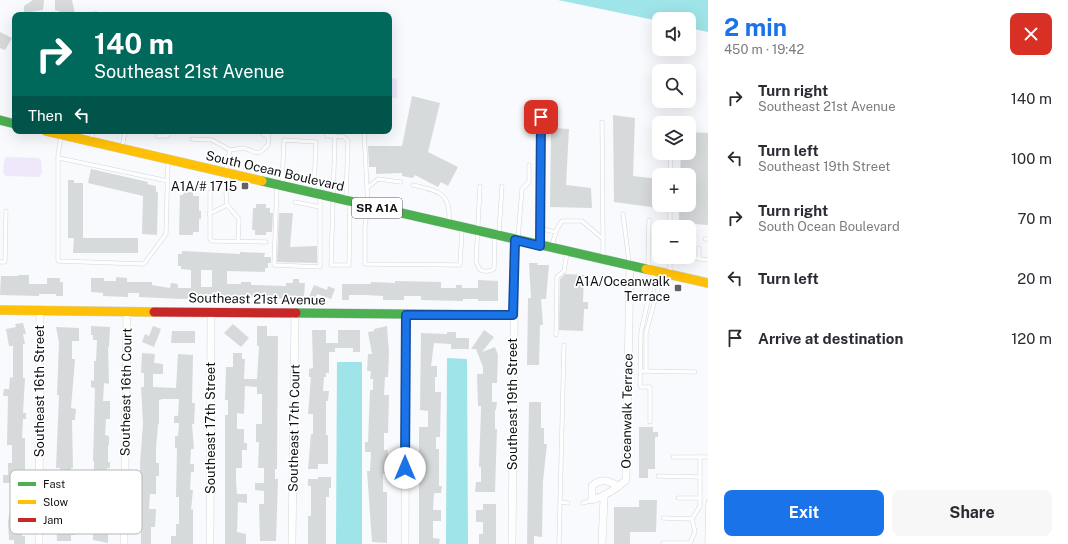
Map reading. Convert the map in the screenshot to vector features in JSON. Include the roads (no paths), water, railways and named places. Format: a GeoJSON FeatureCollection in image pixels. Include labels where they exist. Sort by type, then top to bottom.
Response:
{"type":"FeatureCollection","features":[{"type":"Feature","properties":{"kind":"main road"},"geometry":{"type":"LineString","coordinates":[[0,120],[12,123]]}},
{"type":"Feature","properties":{"kind":"main road","name":"South Ocean Boulevard"},"geometry":{"type":"LineString","coordinates":[[61,134],[76,134],[91,141],[122,149],[630,267],[708,283]]}},
{"type":"Feature","properties":{"kind":"main road","name":"Southeast 21st Avenue"},"geometry":{"type":"LineString","coordinates":[[0,310],[40,309],[127,312],[295,312],[406,315],[513,315]]}},
{"type":"Feature","properties":{"kind":"street","name":"Southeast 19th Street"},"geometry":{"type":"LineString","coordinates":[[512,544],[513,315],[516,240]]}},
{"type":"Feature","properties":{"kind":"street","name":"Oceanwalk Terrace"},"geometry":{"type":"LineString","coordinates":[[604,497],[626,480],[630,267]]}},
{"type":"Feature","properties":{"kind":"street","name":"Southeast 16th Street"},"geometry":{"type":"LineString","coordinates":[[39,470],[40,309]]}},
{"type":"Feature","properties":{"kind":"street","name":"Southeast 16th Court"},"geometry":{"type":"LineString","coordinates":[[125,470],[127,312]]}},
{"type":"Feature","properties":{"kind":"street","name":"Southeast 17th Street"},"geometry":{"type":"LineString","coordinates":[[210,544],[211,312]]}},
{"type":"Feature","properties":{"kind":"street","name":"Southeast 17th Court"},"geometry":{"type":"LineString","coordinates":[[292,544],[295,312]]}},
{"type":"Feature","properties":{"kind":"street"},"geometry":{"type":"LineString","coordinates":[[405,544],[406,315]]}},
{"type":"Feature","properties":{"kind":"street"},"geometry":{"type":"LineString","coordinates":[[602,544],[604,497],[592,500],[592,486],[598,480],[606,480],[619,486]]}},
{"type":"Feature","properties":{"kind":"street","name":"Southeast 16th Street"},"geometry":{"type":"LineString","coordinates":[[39,534],[39,544]]}},
{"type":"Feature","properties":{"kind":"street","name":"Southeast 16th Court"},"geometry":{"type":"LineString","coordinates":[[124,534],[124,544]]}},
{"type":"Feature","properties":{"kind":"lane"},"geometry":{"type":"LineString","coordinates":[[540,246],[542,229],[541,117]]}},
{"type":"Feature","properties":{"kind":"lane"},"geometry":{"type":"LineString","coordinates":[[602,122],[602,260]]}},
{"type":"Feature","properties":{"kind":"lane"},"geometry":{"type":"LineString","coordinates":[[61,134],[59,158],[58,262],[144,264],[166,234],[168,159]]}},
{"type":"Feature","properties":{"kind":"lane"},"geometry":{"type":"LineString","coordinates":[[91,141],[92,134]]}},
{"type":"Feature","properties":{"kind":"lane"},"geometry":{"type":"LineString","coordinates":[[122,149],[124,134]]}},
{"type":"Feature","properties":{"kind":"lane"},"geometry":{"type":"LineString","coordinates":[[156,136],[168,136],[168,134]]}},
{"type":"Feature","properties":{"kind":"lane"},"geometry":{"type":"LineString","coordinates":[[264,134],[268,137]]}},
{"type":"Feature","properties":{"kind":"lane"},"geometry":{"type":"LineString","coordinates":[[192,138],[212,140],[230,150],[242,148],[256,153],[261,153],[268,145],[268,134]]}},
{"type":"Feature","properties":{"kind":"lane"},"geometry":{"type":"LineString","coordinates":[[327,134],[327,136],[335,136],[344,137],[348,141],[349,265],[331,265],[335,136]]}},
{"type":"Feature","properties":{"kind":"lane"},"geometry":{"type":"LineString","coordinates":[[364,134],[368,206],[365,226],[364,264],[460,265],[462,228]]}},
{"type":"Feature","properties":{"kind":"lane"},"geometry":{"type":"LineString","coordinates":[[284,140],[316,142],[317,194],[320,207],[320,267],[274,265],[279,185],[284,140]]}},
{"type":"Feature","properties":{"kind":"lane"},"geometry":{"type":"LineString","coordinates":[[230,150],[227,173],[227,205],[239,218],[238,242]]}},
{"type":"Feature","properties":{"kind":"lane"},"geometry":{"type":"LineString","coordinates":[[59,158],[168,182]]}},
{"type":"Feature","properties":{"kind":"lane"},"geometry":{"type":"LineString","coordinates":[[516,240],[522,189],[529,182],[529,165]]}},
{"type":"Feature","properties":{"kind":"lane"},"geometry":{"type":"LineString","coordinates":[[367,188],[378,179],[401,182]]}},
{"type":"Feature","properties":{"kind":"lane"},"geometry":{"type":"LineString","coordinates":[[413,185],[430,189],[444,196],[450,208],[448,224]]}},
{"type":"Feature","properties":{"kind":"lane"},"geometry":{"type":"LineString","coordinates":[[480,186],[476,262],[480,270],[483,271],[494,269],[502,186]]}},
{"type":"Feature","properties":{"kind":"lane"},"geometry":{"type":"LineString","coordinates":[[210,192],[210,239],[212,241],[266,242]]}},
{"type":"Feature","properties":{"kind":"lane"},"geometry":{"type":"LineString","coordinates":[[295,202],[320,207]]}},
{"type":"Feature","properties":{"kind":"lane"},"geometry":{"type":"LineString","coordinates":[[209,214],[227,205]]}},
{"type":"Feature","properties":{"kind":"lane"},"geometry":{"type":"LineString","coordinates":[[0,262],[5,262],[6,211]]}},
{"type":"Feature","properties":{"kind":"lane"},"geometry":{"type":"LineString","coordinates":[[623,214],[630,267]]}},
{"type":"Feature","properties":{"kind":"lane"},"geometry":{"type":"LineString","coordinates":[[646,371],[646,333],[659,273],[650,220]]}},
{"type":"Feature","properties":{"kind":"lane"},"geometry":{"type":"LineString","coordinates":[[552,248],[556,232],[562,221],[582,221],[603,239]]}},
{"type":"Feature","properties":{"kind":"lane"},"geometry":{"type":"LineString","coordinates":[[542,229],[556,232]]}},
{"type":"Feature","properties":{"kind":"lane"},"geometry":{"type":"LineString","coordinates":[[699,248],[699,258]]}},
{"type":"Feature","properties":{"kind":"lane"},"geometry":{"type":"LineString","coordinates":[[556,335],[557,277],[564,271],[568,252]]}},
{"type":"Feature","properties":{"kind":"lane"},"geometry":{"type":"LineString","coordinates":[[696,258],[708,260]]}},
{"type":"Feature","properties":{"kind":"lane"},"geometry":{"type":"LineString","coordinates":[[650,422],[650,387],[641,387],[640,385],[641,332],[659,273],[665,264]]}},
{"type":"Feature","properties":{"kind":"lane"},"geometry":{"type":"LineString","coordinates":[[560,544],[564,345]]}},
{"type":"Feature","properties":{"kind":"lane"},"geometry":{"type":"LineString","coordinates":[[640,371],[695,372]]}},
{"type":"Feature","properties":{"kind":"lane"},"geometry":{"type":"LineString","coordinates":[[673,457],[708,457]]}},
{"type":"Feature","properties":{"kind":"lane"},"geometry":{"type":"LineString","coordinates":[[663,543],[690,543],[695,532],[692,519],[700,506],[700,457]]}},
{"type":"Feature","properties":{"kind":"lane"},"geometry":{"type":"LineString","coordinates":[[658,476],[700,477]]}},
{"type":"Feature","properties":{"kind":"lane"},"geometry":{"type":"LineString","coordinates":[[678,498],[700,498]]}},
{"type":"Feature","properties":{"kind":"lane"},"geometry":{"type":"LineString","coordinates":[[583,503],[592,500]]}},
{"type":"Feature","properties":{"kind":"lane"},"geometry":{"type":"LineString","coordinates":[[561,502],[568,503]]}},
{"type":"Feature","properties":{"kind":"lane"},"geometry":{"type":"LineString","coordinates":[[707,544],[708,502]]}},
{"type":"Feature","properties":{"kind":"lane"},"geometry":{"type":"LineString","coordinates":[[663,518],[692,519]]}},
{"type":"Feature","properties":{"kind":"water"},"geometry":{"type":"Polygon","coordinates":[[[558,0],[708,0],[708,32],[696,29],[696,12],[652,12],[652,20],[558,0]]]}},
{"type":"Feature","properties":{"kind":"water"},"geometry":{"type":"Polygon","coordinates":[[[447,358],[467,359],[468,544],[446,544],[447,358]]]}},
{"type":"Feature","properties":{"kind":"water"},"geometry":{"type":"Polygon","coordinates":[[[337,362],[362,362],[362,544],[336,544],[337,362]]]}},
{"type":"Feature","properties":{"kind":"place","name":"A1A/# 1715"},"geometry":{"type":"Point","coordinates":[245,186]}},
{"type":"Feature","properties":{"kind":"place","name":"A1A/Oceanwalk Terrace"},"geometry":{"type":"Point","coordinates":[678,288]}}]}
